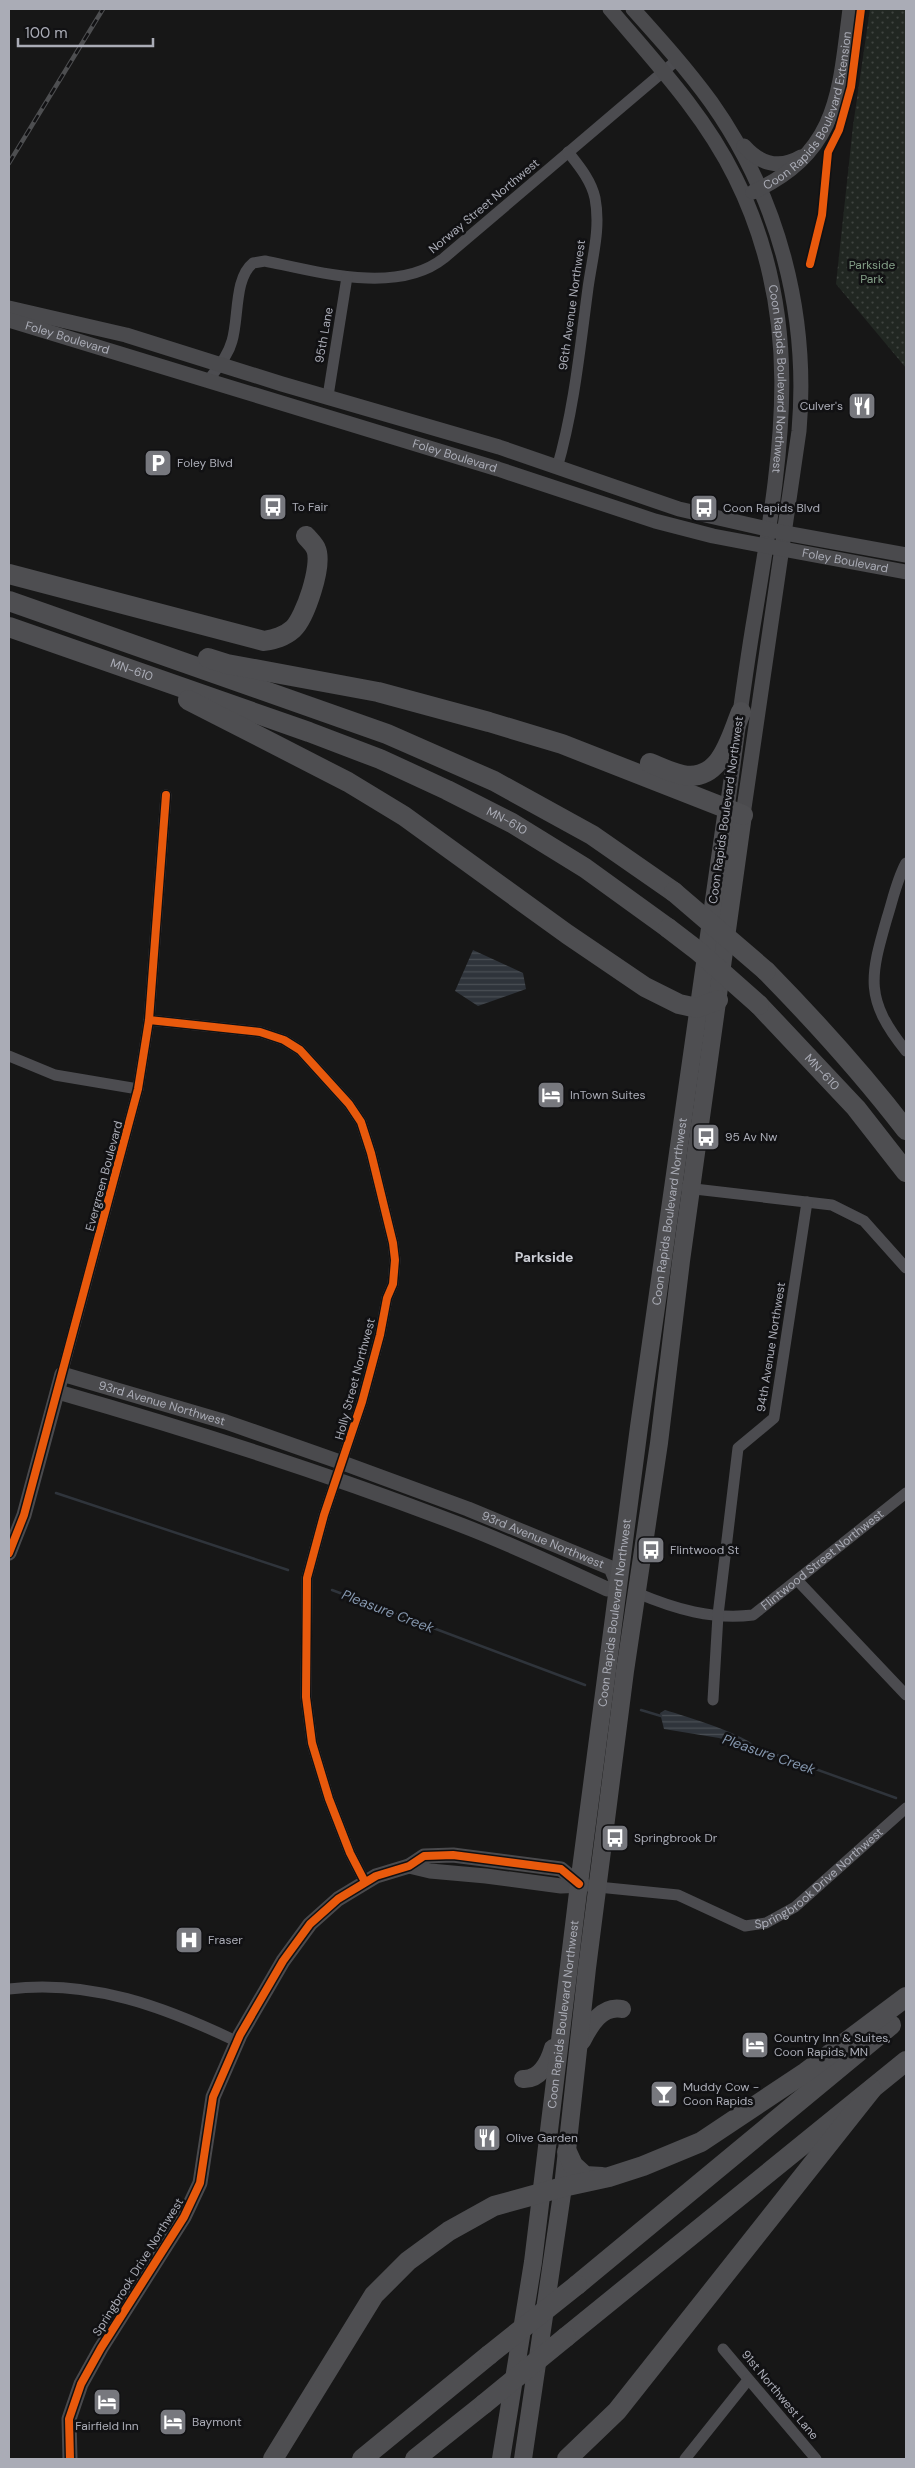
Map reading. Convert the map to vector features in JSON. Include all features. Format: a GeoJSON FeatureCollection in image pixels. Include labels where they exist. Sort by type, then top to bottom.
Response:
{"type":"FeatureCollection","features":[{"type":"Feature","properties":{"kind":"highway"},"geometry":{"type":"LineString","coordinates":[[9,574],[264,641],[283,636],[299,622],[303,614],[316,573],[318,558],[316,549],[306,536]]}},
{"type":"Feature","properties":{"kind":"highway","name":"MN-610"},"geometry":{"type":"LineString","coordinates":[[9,602],[387,734],[494,780],[592,835],[674,892],[766,971],[838,1047],[906,1130]]}},
{"type":"Feature","properties":{"kind":"highway","name":"MN-610"},"geometry":{"type":"LineString","coordinates":[[9,627],[380,759],[512,823],[585,868],[668,928],[698,951],[759,1005],[856,1108],[906,1172]]}},
{"type":"Feature","properties":{"kind":"highway"},"geometry":{"type":"LineString","coordinates":[[126,642],[189,652],[227,664],[378,692],[490,709],[618,751],[684,776],[707,772],[716,767],[722,759],[741,712]]}},
{"type":"Feature","properties":{"kind":"highway"},"geometry":{"type":"LineString","coordinates":[[119,665],[348,782],[404,816],[567,934],[645,987],[679,1004],[697,1008],[718,1000]]}},
{"type":"Feature","properties":{"kind":"highway"},"geometry":{"type":"LineString","coordinates":[[378,692],[562,744],[735,812]]}},
{"type":"Feature","properties":{"kind":"highway"},"geometry":{"type":"LineString","coordinates":[[273,2459],[374,2295],[408,2261],[449,2230],[494,2206],[542,2192],[609,2177],[643,2166],[701,2142],[806,2072],[906,1997]]}},
{"type":"Feature","properties":{"kind":"highway"},"geometry":{"type":"LineString","coordinates":[[362,2459],[906,2012]]}},
{"type":"Feature","properties":{"kind":"highway"},"geometry":{"type":"LineString","coordinates":[[415,2459],[906,2061]]}},
{"type":"Feature","properties":{"kind":"highway"},"geometry":{"type":"LineString","coordinates":[[567,2459],[617,2411],[872,2089]]}},
{"type":"Feature","properties":{"kind":"highway"},"geometry":{"type":"LineString","coordinates":[[567,2152],[573,2165],[585,2176],[609,2177]]}},
{"type":"Feature","properties":{"kind":"main road","name":"Coon Rapids Boulevard Northwest"},"geometry":{"type":"LineString","coordinates":[[523,2459],[563,2187],[598,1887],[718,1000],[735,812],[741,712],[766,546],[782,416],[781,336],[766,260],[744,196],[714,139],[686,99],[610,9]]}},
{"type":"Feature","properties":{"kind":"main road","name":"Coon Rapids Boulevard Northwest"},"geometry":{"type":"LineString","coordinates":[[501,2459],[533,2262],[618,1585],[697,1008],[783,550],[802,402],[799,331],[785,258],[760,188],[720,117],[701,89],[633,9]]}},
{"type":"Feature","properties":{"kind":"main road","name":"Coon Rapids Boulevard Extension"},"geometry":{"type":"LineString","coordinates":[[744,196],[792,169],[810,151],[824,130],[838,94],[850,9]]}},
{"type":"Feature","properties":{"kind":"main road"},"geometry":{"type":"LineString","coordinates":[[720,117],[752,155],[759,160],[776,164],[786,163],[810,151]]}},
{"type":"Feature","properties":{"kind":"main road","name":"Foley Boulevard"},"geometry":{"type":"LineString","coordinates":[[9,308],[110,331],[498,447],[679,509],[785,533],[906,555]]}},
{"type":"Feature","properties":{"kind":"main road","name":"Foley Boulevard"},"geometry":{"type":"LineString","coordinates":[[9,320],[498,469],[597,502],[713,536],[906,572]]}},
{"type":"Feature","properties":{"kind":"main road","name":"93rd Avenue Northwest"},"geometry":{"type":"LineString","coordinates":[[58,1392],[186,1428],[337,1480],[462,1525],[607,1589],[618,1585],[611,1568],[468,1509],[343,1462],[226,1422],[62,1374]]}},
{"type":"Feature","properties":{"kind":"main road","name":"Evergreen Boulevard"},"geometry":{"type":"LineString","coordinates":[[9,1553],[24,1515],[62,1374]]}},
{"type":"Feature","properties":{"kind":"main road","name":"Flintwood Street Northwest"},"geometry":{"type":"LineString","coordinates":[[618,1585],[637,1593]]}},
{"type":"Feature","properties":{"kind":"main road","name":"Springbrook Drive Northwest"},"geometry":{"type":"LineString","coordinates":[[70,2459],[69,2419],[81,2384],[101,2348],[184,2217],[200,2183],[213,2097],[238,2042],[283,1961],[310,1924],[338,1899],[365,1882],[376,1876],[409,1866],[424,1856],[453,1855],[487,1858],[561,1869],[579,1884],[598,1887]]}},
{"type":"Feature","properties":{"kind":"main road"},"geometry":{"type":"LineString","coordinates":[[524,2079],[532,2077],[546,2066],[551,2056],[565,2001]]}},
{"type":"Feature","properties":{"kind":"main road"},"geometry":{"type":"LineString","coordinates":[[577,2056],[582,2041],[596,2018],[607,2010],[622,2009]]}},
{"type":"Feature","properties":{"kind":"street","name":"Norway Street Northwest"},"geometry":{"type":"LineString","coordinates":[[208,380],[220,365],[232,342],[242,278],[253,263],[265,261],[347,278],[396,276],[417,273],[434,266],[677,60]]}},
{"type":"Feature","properties":{"kind":"street","name":"96th Avenue Northwest"},"geometry":{"type":"LineString","coordinates":[[557,468],[566,435],[574,390],[597,223],[594,195],[589,181],[568,152]]}},
{"type":"Feature","properties":{"kind":"street","name":"95th Lane"},"geometry":{"type":"LineString","coordinates":[[328,396],[347,278]]}},
{"type":"Feature","properties":{"kind":"street","name":"Evergreen Boulevard"},"geometry":{"type":"LineString","coordinates":[[62,1374],[138,1089],[149,1020],[166,795]]}},
{"type":"Feature","properties":{"kind":"street"},"geometry":{"type":"LineString","coordinates":[[906,863],[876,959],[873,979],[875,996],[886,1023],[906,1051]]}},
{"type":"Feature","properties":{"kind":"street","name":"Holly Street Northwest"},"geometry":{"type":"LineString","coordinates":[[149,1020],[249,1030],[274,1036],[287,1042],[314,1063],[349,1104],[360,1122],[371,1153],[393,1242],[394,1272],[362,1402],[307,1578],[306,1697],[312,1743],[329,1798],[350,1853],[365,1882]]}},
{"type":"Feature","properties":{"kind":"street"},"geometry":{"type":"LineString","coordinates":[[9,1056],[56,1075],[138,1089]]}},
{"type":"Feature","properties":{"kind":"street"},"geometry":{"type":"LineString","coordinates":[[673,1187],[832,1204],[864,1221],[906,1268]]}},
{"type":"Feature","properties":{"kind":"street","name":"94th Avenue Northwest"},"geometry":{"type":"LineString","coordinates":[[713,1700],[718,1615],[738,1448],[774,1418],[808,1202]]}},
{"type":"Feature","properties":{"kind":"street","name":"Flintwood Street Northwest"},"geometry":{"type":"LineString","coordinates":[[637,1593],[672,1608],[731,1617],[753,1615],[906,1493]]}},
{"type":"Feature","properties":{"kind":"street"},"geometry":{"type":"LineString","coordinates":[[798,1580],[906,1695]]}},
{"type":"Feature","properties":{"kind":"street","name":"Springbrook Drive Northwest"},"geometry":{"type":"LineString","coordinates":[[598,1887],[678,1895],[744,1926],[766,1923],[796,1907],[906,1808]]}},
{"type":"Feature","properties":{"kind":"street"},"geometry":{"type":"LineString","coordinates":[[9,1989],[61,1987],[101,1991],[156,2007],[238,2042]]}},
{"type":"Feature","properties":{"kind":"street","name":"91st Northwest Lane"},"geometry":{"type":"LineString","coordinates":[[723,2349],[816,2459]]}},
{"type":"Feature","properties":{"kind":"street"},"geometry":{"type":"LineString","coordinates":[[685,2459],[748,2380]]}},
{"type":"Feature","properties":{"kind":"green space","name":"Parkside Park"},"geometry":{"type":"Polygon","coordinates":[[[870,9],[906,9],[906,368],[836,284],[853,126],[870,9]]]}},
{"type":"Feature","properties":{"kind":"shaded area"},"geometry":{"type":"Polygon","coordinates":[[[473,950],[523,973],[526,989],[478,1006],[455,991],[473,950]]]}},
{"type":"Feature","properties":{"kind":"shaded area"},"geometry":{"type":"Polygon","coordinates":[[[665,1710],[729,1732],[752,1743],[759,1749],[758,1751],[719,1738],[664,1729],[660,1713],[665,1710]]]}},
{"type":"Feature","properties":{"kind":"waterway","name":"Pleasure Creek"},"geometry":{"type":"LineString","coordinates":[[56,1493],[288,1570]]}},
{"type":"Feature","properties":{"kind":"waterway","name":"Pleasure Creek"},"geometry":{"type":"LineString","coordinates":[[332,1590],[585,1685]]}},
{"type":"Feature","properties":{"kind":"waterway","name":"Pleasure Creek"},"geometry":{"type":"LineString","coordinates":[[641,1710],[661,1716]]}},
{"type":"Feature","properties":{"kind":"waterway","name":"Pleasure Creek"},"geometry":{"type":"LineString","coordinates":[[757,1748],[896,1798]]}},
{"type":"Feature","properties":{"kind":"railway"},"geometry":{"type":"LineString","coordinates":[[9,163],[103,9]]}},
{"type":"Feature","properties":{"kind":"cycle path"},"geometry":{"type":"LineString","coordinates":[[810,264],[822,215],[828,152],[839,130],[851,87],[861,9]]}},
{"type":"Feature","properties":{"kind":"cycle path"},"geometry":{"type":"LineString","coordinates":[[9,1553],[24,1515],[138,1089],[149,1020],[166,795]]}},
{"type":"Feature","properties":{"kind":"cycle path"},"geometry":{"type":"LineString","coordinates":[[149,1020],[260,1032],[284,1040],[300,1050],[349,1104],[361,1122],[371,1153],[393,1243],[395,1260],[393,1284],[387,1298],[380,1335],[362,1402],[324,1515],[307,1578],[306,1697],[312,1743],[329,1799],[350,1853],[365,1882]]}},
{"type":"Feature","properties":{"kind":"cycle path"},"geometry":{"type":"LineString","coordinates":[[70,2459],[69,2419],[81,2384],[101,2348],[184,2217],[200,2183],[213,2097],[240,2035],[283,1961],[310,1924],[338,1899],[376,1876],[409,1866],[424,1856],[453,1855],[561,1869],[579,1884]]}},
{"type":"Feature","properties":{"kind":"place","name":"Culver's"},"geometry":{"type":"Point","coordinates":[862,406]}},
{"type":"Feature","properties":{"kind":"place","name":"Foley Blvd"},"geometry":{"type":"Point","coordinates":[158,463]}},
{"type":"Feature","properties":{"kind":"place","name":"To Fair"},"geometry":{"type":"Point","coordinates":[273,507]}},
{"type":"Feature","properties":{"kind":"place","name":"Coon Rapids Blvd"},"geometry":{"type":"Point","coordinates":[704,508]}},
{"type":"Feature","properties":{"kind":"place","name":"InTown Suites"},"geometry":{"type":"Point","coordinates":[551,1095]}},
{"type":"Feature","properties":{"kind":"place","name":"95 Av Nw"},"geometry":{"type":"Point","coordinates":[706,1137]}},
{"type":"Feature","properties":{"kind":"place","name":"Flintwood St"},"geometry":{"type":"Point","coordinates":[651,1550]}},
{"type":"Feature","properties":{"kind":"place","name":"Springbrook Dr"},"geometry":{"type":"Point","coordinates":[615,1838]}},
{"type":"Feature","properties":{"kind":"place","name":"Fraser"},"geometry":{"type":"Point","coordinates":[189,1940]}},
{"type":"Feature","properties":{"kind":"place","name":"Country Inn & Suites, Coon Rapids, MN"},"geometry":{"type":"Point","coordinates":[755,2045]}},
{"type":"Feature","properties":{"kind":"place","name":"Muddy Cow - Coon Rapids"},"geometry":{"type":"Point","coordinates":[664,2094]}},
{"type":"Feature","properties":{"kind":"place","name":"Olive Garden"},"geometry":{"type":"Point","coordinates":[487,2138]}},
{"type":"Feature","properties":{"kind":"place","name":"Fairfield Inn"},"geometry":{"type":"Point","coordinates":[107,2402]}},
{"type":"Feature","properties":{"kind":"place","name":"Baymont"},"geometry":{"type":"Point","coordinates":[173,2422]}},
{"type":"Feature","properties":{"kind":"district","name":"Parkside"},"geometry":{"type":"Point","coordinates":[544,1257]}}]}
